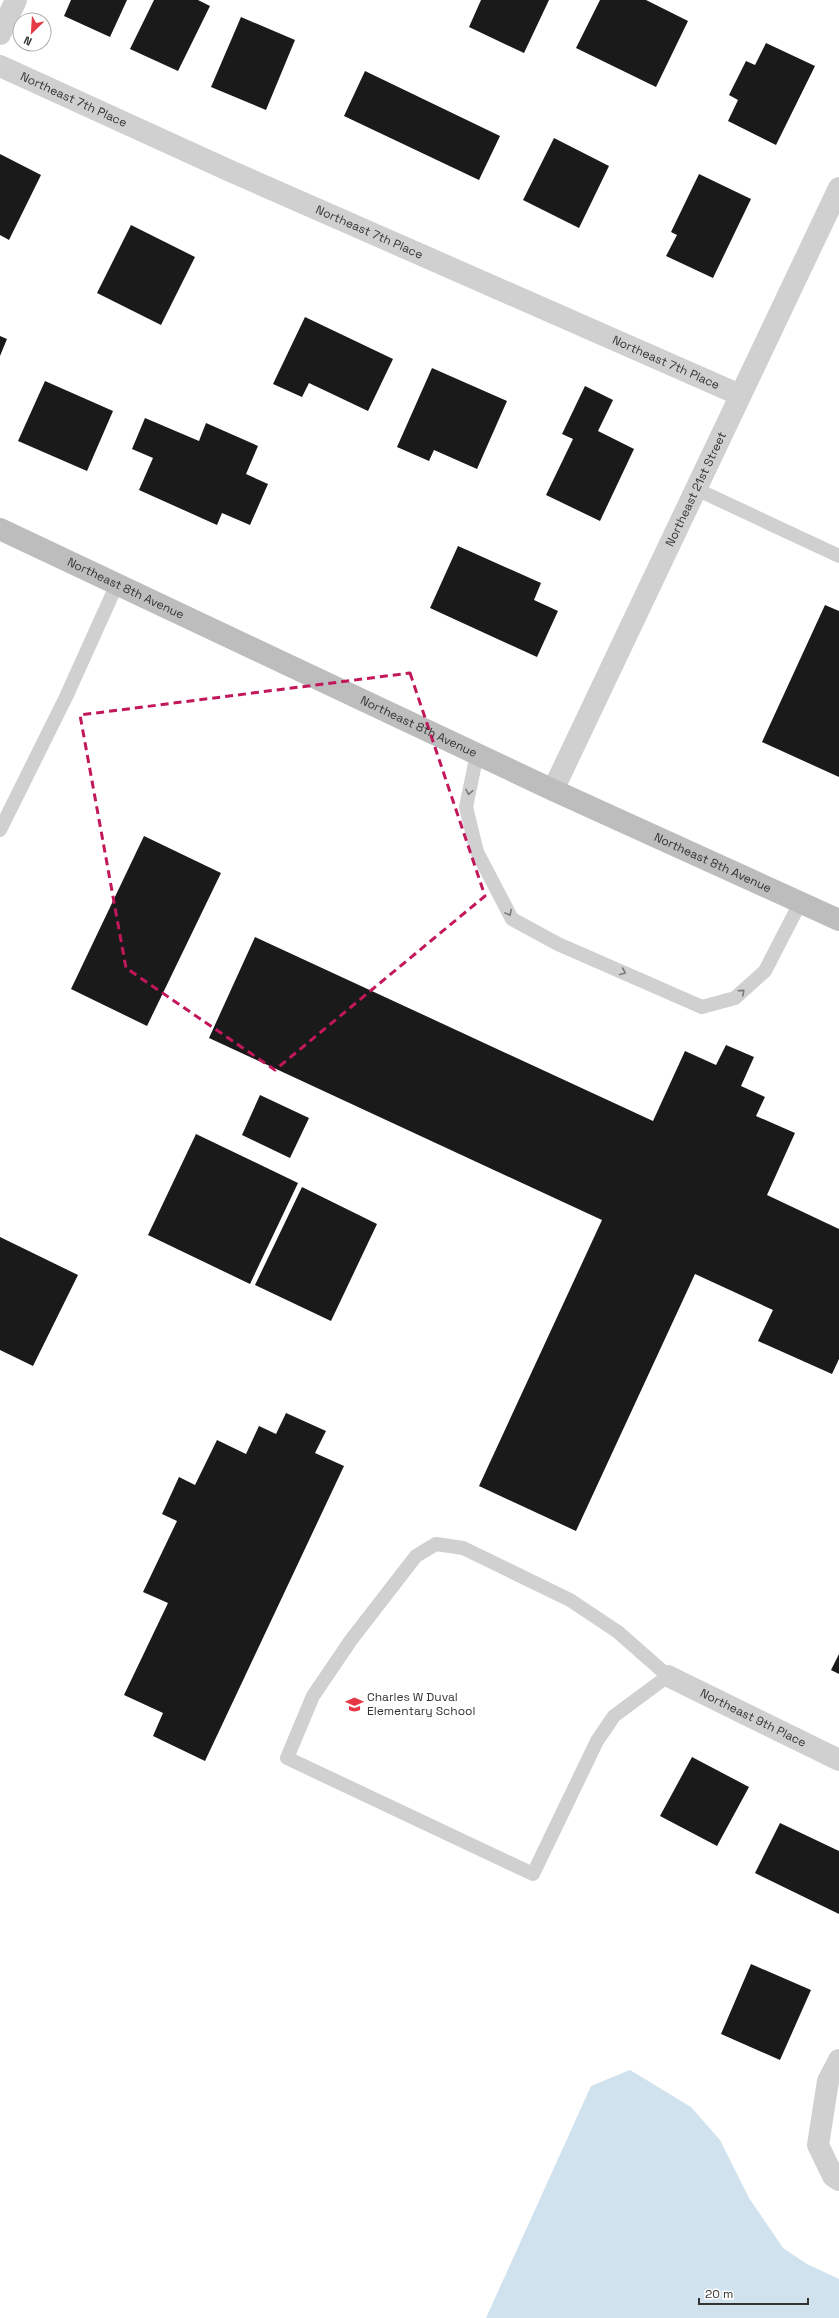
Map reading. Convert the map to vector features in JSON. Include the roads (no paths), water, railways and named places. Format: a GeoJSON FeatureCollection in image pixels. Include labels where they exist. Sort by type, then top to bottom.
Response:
{"type":"FeatureCollection","features":[{"type":"Feature","properties":{"kind":"street"},"geometry":{"type":"LineString","coordinates":[[0,34],[16,0]]}},
{"type":"Feature","properties":{"kind":"street","name":"Northeast 7th Place"},"geometry":{"type":"LineString","coordinates":[[0,66],[228,170],[740,395]]}},
{"type":"Feature","properties":{"kind":"street","name":"Northeast 21st Street"},"geometry":{"type":"LineString","coordinates":[[553,790],[839,188]]}},
{"type":"Feature","properties":{"kind":"street","name":"Northeast 8th Avenue"},"geometry":{"type":"LineString","coordinates":[[0,529],[553,790],[839,920]]}},
{"type":"Feature","properties":{"kind":"street","name":"Northeast 9th Place"},"geometry":{"type":"LineString","coordinates":[[668,1676],[839,1760]]}},
{"type":"Feature","properties":{"kind":"street"},"geometry":{"type":"LineString","coordinates":[[839,2060],[828,2081],[818,2145],[833,2176],[839,2180]]}},
{"type":"Feature","properties":{"kind":"lane"},"geometry":{"type":"LineString","coordinates":[[696,489],[839,556]]}},
{"type":"Feature","properties":{"kind":"lane"},"geometry":{"type":"LineString","coordinates":[[0,830],[66,697],[117,584]]}},
{"type":"Feature","properties":{"kind":"lane"},"geometry":{"type":"LineString","coordinates":[[477,754],[466,807],[477,852],[512,919],[558,944],[702,1007],[735,998],[765,971],[800,903]]}},
{"type":"Feature","properties":{"kind":"lane"},"geometry":{"type":"LineString","coordinates":[[436,1544],[463,1548],[570,1600],[618,1632],[668,1676],[614,1716],[597,1741],[533,1874],[286,1758],[313,1696],[351,1640],[416,1556],[436,1544]]}},
{"type":"Feature","properties":{"kind":"water"},"geometry":{"type":"Polygon","coordinates":[[[630,2070],[691,2107],[720,2140],[749,2198],[783,2248],[807,2264],[839,2279],[839,2318],[486,2318],[591,2086],[630,2070]]]}},
{"type":"Feature","properties":{"kind":"place","name":"Charles W Duval Elementary School"},"geometry":{"type":"Point","coordinates":[354,1704]}}]}
